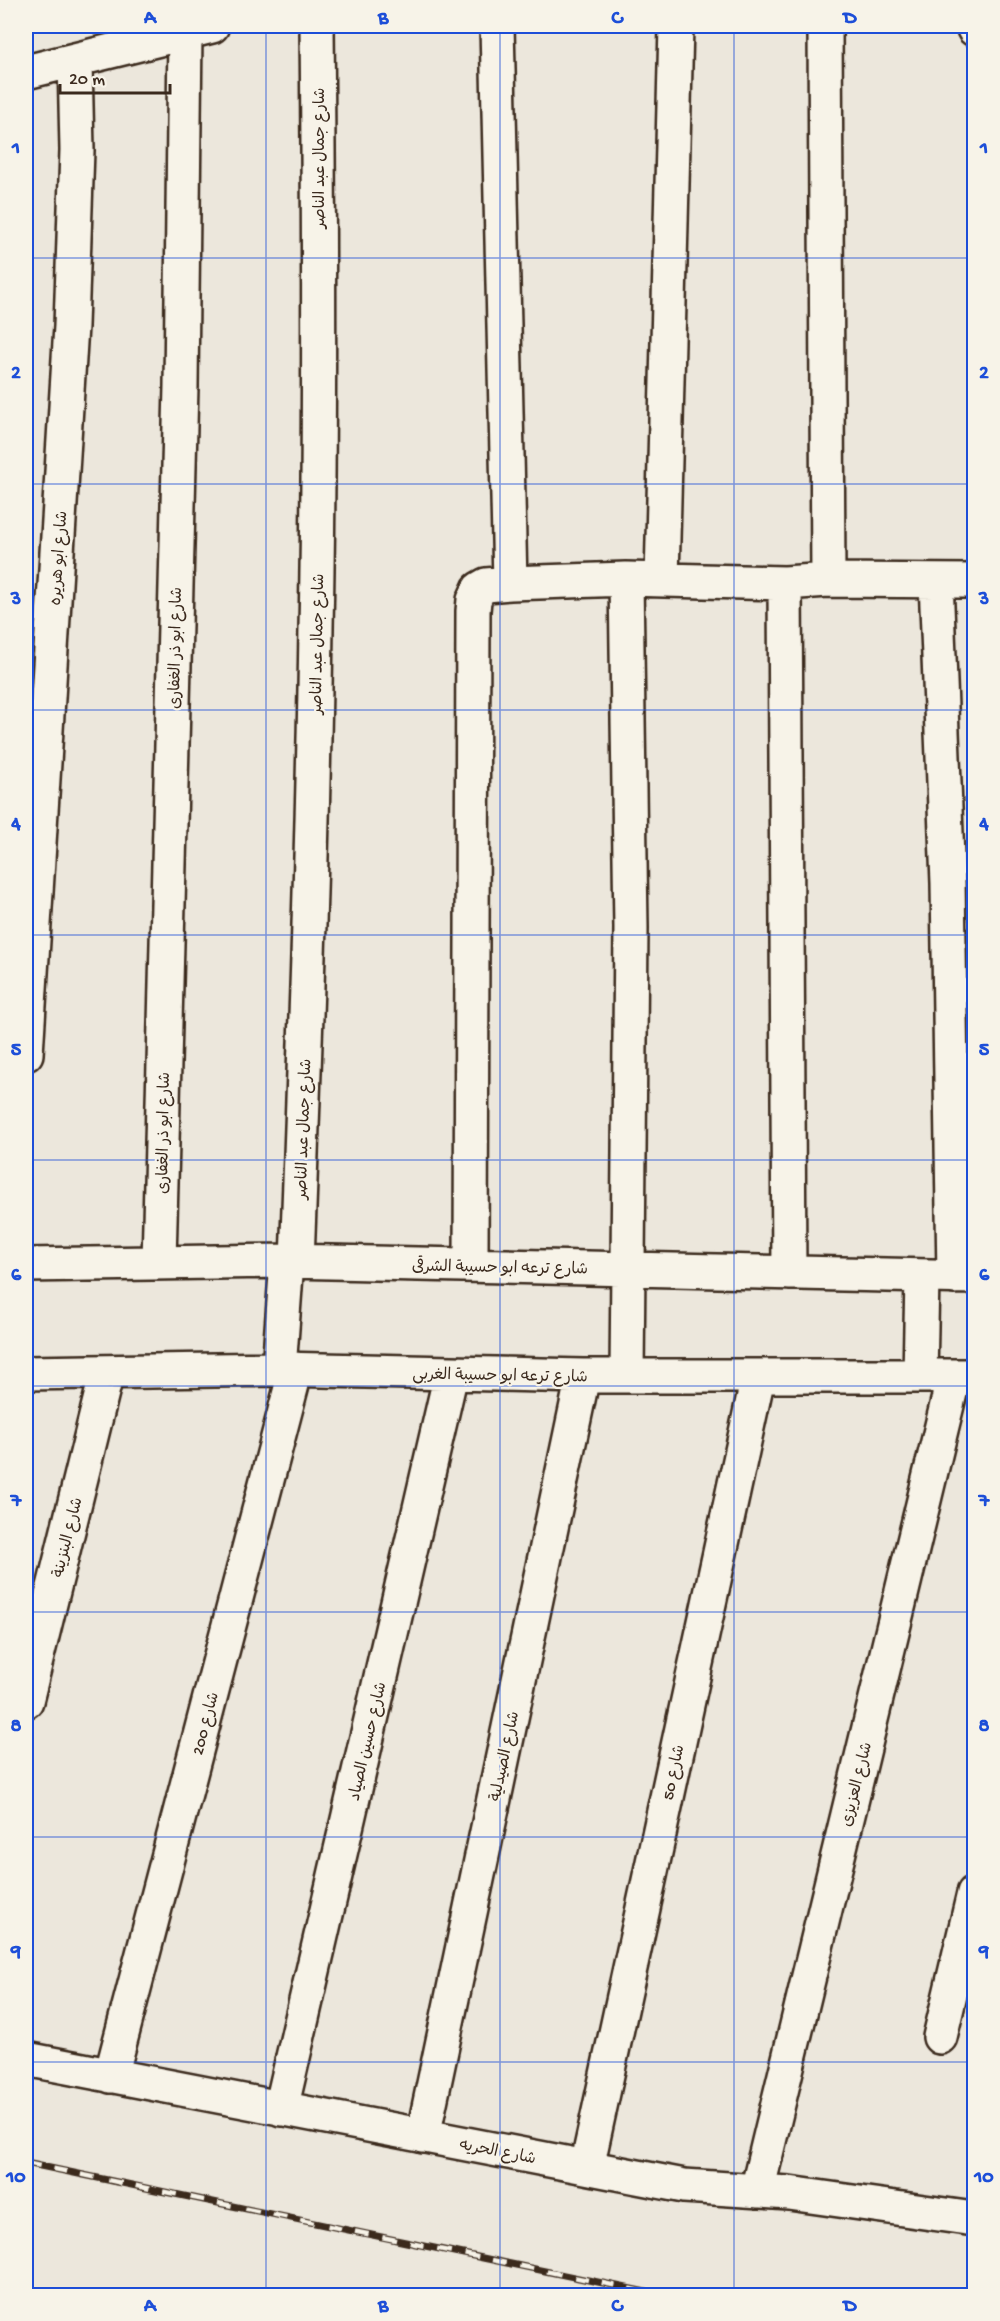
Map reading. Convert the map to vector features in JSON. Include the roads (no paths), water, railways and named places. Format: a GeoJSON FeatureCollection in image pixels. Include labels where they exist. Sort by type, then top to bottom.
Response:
{"type":"FeatureCollection","features":[{"type":"Feature","properties":{"kind":"street","name":"شارع جمال عبد الناصر"},"geometry":{"type":"LineString","coordinates":[[288,1369],[309,943],[316,629],[319,326],[317,26]]}},
{"type":"Feature","properties":{"kind":"street"},"geometry":{"type":"LineString","coordinates":[[497,26],[510,583]]}},
{"type":"Feature","properties":{"kind":"street"},"geometry":{"type":"LineString","coordinates":[[662,579],[676,26]]}},
{"type":"Feature","properties":{"kind":"street"},"geometry":{"type":"LineString","coordinates":[[825,26],[828,580]]}},
{"type":"Feature","properties":{"kind":"street"},"geometry":{"type":"LineString","coordinates":[[26,72],[75,61],[186,30]]}},
{"type":"Feature","properties":{"kind":"street","name":"شارع ابو ذر الغفارى"},"geometry":{"type":"LineString","coordinates":[[159,1263],[181,386],[186,30]]}},
{"type":"Feature","properties":{"kind":"street","name":"شارع ابو هريره"},"geometry":{"type":"LineString","coordinates":[[26,1054],[71,326],[77,150],[75,61]]}},
{"type":"Feature","properties":{"kind":"street"},"geometry":{"type":"LineString","coordinates":[[626,579],[631,928],[627,1376]]}},
{"type":"Feature","properties":{"kind":"street"},"geometry":{"type":"LineString","coordinates":[[471,1265],[473,611],[474,600],[479,589],[486,585],[510,583],[626,579],[785,583],[828,580],[975,581]]}},
{"type":"Feature","properties":{"kind":"street"},"geometry":{"type":"LineString","coordinates":[[936,581],[964,1277]]}},
{"type":"Feature","properties":{"kind":"street"},"geometry":{"type":"LineString","coordinates":[[785,583],[789,1273]]}},
{"type":"Feature","properties":{"kind":"street","name":"شارع ترعه ابو حسيبة الشرقى"},"geometry":{"type":"LineString","coordinates":[[26,1265],[292,1261],[964,1277]]}},
{"type":"Feature","properties":{"kind":"street"},"geometry":{"type":"LineString","coordinates":[[920,1376],[922,1277]]}},
{"type":"Feature","properties":{"kind":"street","name":"شارع ترعه ابو حسيبة الغربى"},"geometry":{"type":"LineString","coordinates":[[26,1373],[288,1369],[583,1376],[964,1376]]}},
{"type":"Feature","properties":{"kind":"street","name":"شارع 200"},"geometry":{"type":"LineString","coordinates":[[111,2076],[288,1369]]}},
{"type":"Feature","properties":{"kind":"street","name":"شارع البنزينة"},"geometry":{"type":"LineString","coordinates":[[26,1701],[107,1372]]}},
{"type":"Feature","properties":{"kind":"street","name":"شارع حسين الصياد"},"geometry":{"type":"LineString","coordinates":[[281,2109],[451,1374]]}},
{"type":"Feature","properties":{"kind":"street","name":"شارع الصيدلية"},"geometry":{"type":"LineString","coordinates":[[423,2136],[583,1376]]}},
{"type":"Feature","properties":{"kind":"street","name":"شارع العزيزى"},"geometry":{"type":"LineString","coordinates":[[757,2191],[964,1376]]}},
{"type":"Feature","properties":{"kind":"street","name":"شارع 50"},"geometry":{"type":"LineString","coordinates":[[587,2168],[758,1377]]}},
{"type":"Feature","properties":{"kind":"street"},"geometry":{"type":"LineString","coordinates":[[940,2037],[975,1893]]}},
{"type":"Feature","properties":{"kind":"street","name":"شارع الحريه"},"geometry":{"type":"LineString","coordinates":[[26,2059],[684,2186],[789,2193],[975,2219]]}},
{"type":"Feature","properties":{"kind":"railway"},"geometry":{"type":"LineString","coordinates":[[26,2163],[665,2296]]}}]}
